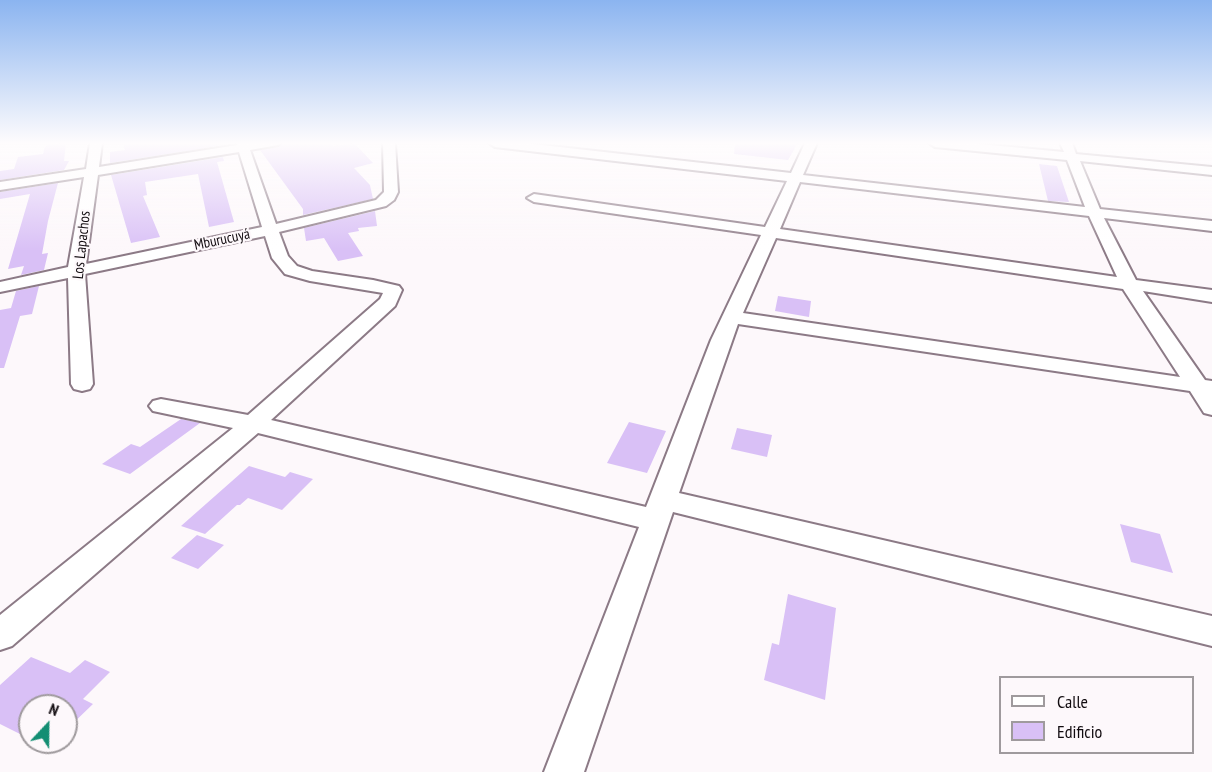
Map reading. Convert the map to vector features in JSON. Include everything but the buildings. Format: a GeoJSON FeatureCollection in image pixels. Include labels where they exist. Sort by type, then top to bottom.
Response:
{"type":"FeatureCollection","features":[{"type":"Feature","properties":{"kind":"street"},"geometry":{"type":"LineString","coordinates":[[0,186],[42,179]]}},
{"type":"Feature","properties":{"kind":"street","name":"Los Lapachos"},"geometry":{"type":"LineString","coordinates":[[82,384],[76,271],[90,179]]}},
{"type":"Feature","properties":{"kind":"street"},"geometry":{"type":"LineString","coordinates":[[0,635],[253,424],[388,302],[393,290],[310,276],[291,270],[280,258],[253,179]]}},
{"type":"Feature","properties":{"kind":"street","name":"Mburucuyá"},"geometry":{"type":"LineString","coordinates":[[0,287],[369,207],[389,197],[390,179]]}},
{"type":"Feature","properties":{"kind":"street"},"geometry":{"type":"LineString","coordinates":[[564,772],[731,317],[794,179]]}},
{"type":"Feature","properties":{"kind":"street"},"geometry":{"type":"LineString","coordinates":[[812,179],[1212,226]]}},
{"type":"Feature","properties":{"kind":"street"},"geometry":{"type":"LineString","coordinates":[[1081,179],[1129,284],[1205,387],[1212,408]]}},
{"type":"Feature","properties":{"kind":"street"},"geometry":{"type":"LineString","coordinates":[[534,198],[1212,296]]}},
{"type":"Feature","properties":{"kind":"street"},"geometry":{"type":"LineString","coordinates":[[731,317],[1205,387]]}},
{"type":"Feature","properties":{"kind":"street"},"geometry":{"type":"LineString","coordinates":[[161,406],[659,509],[1212,631]]}}]}
